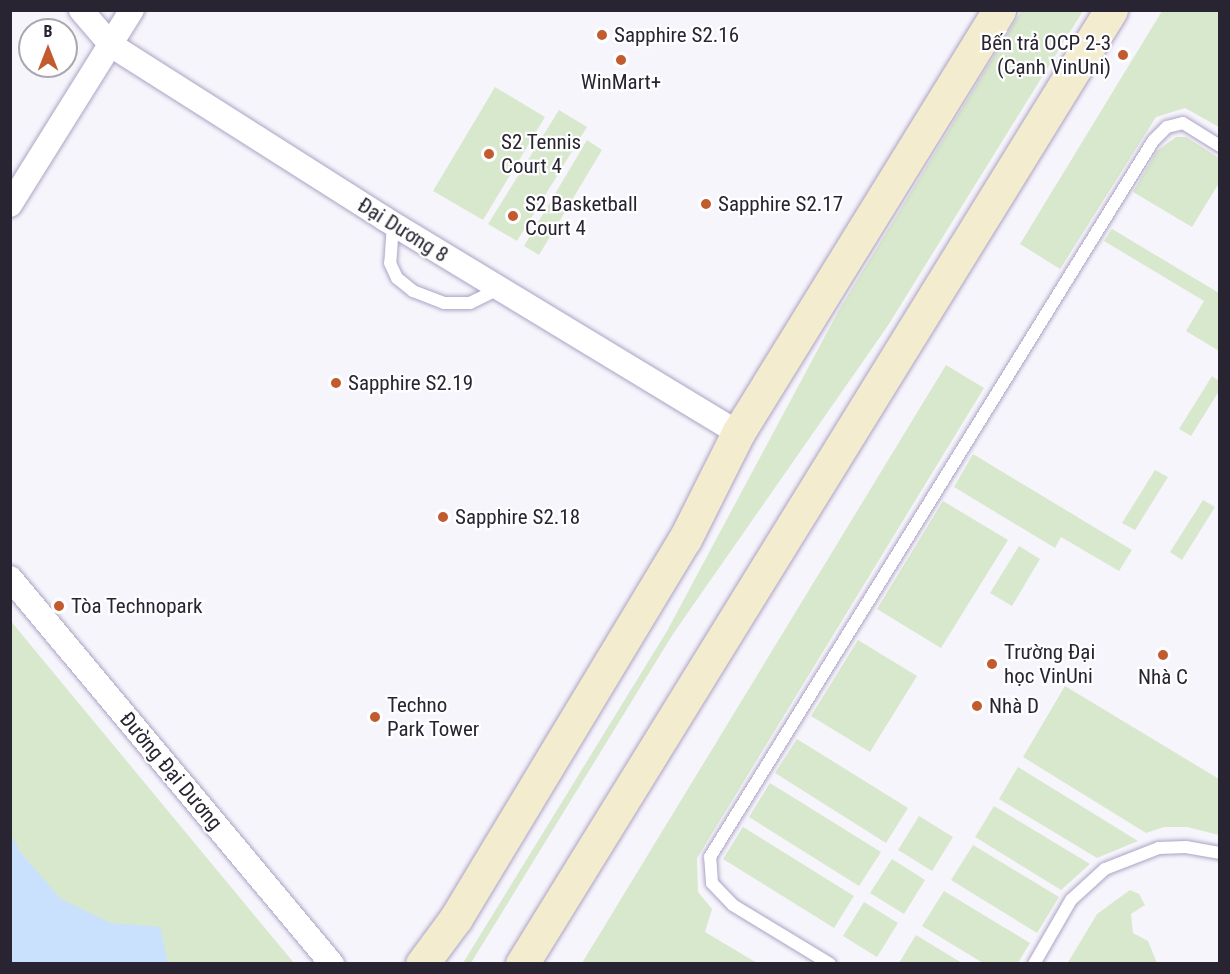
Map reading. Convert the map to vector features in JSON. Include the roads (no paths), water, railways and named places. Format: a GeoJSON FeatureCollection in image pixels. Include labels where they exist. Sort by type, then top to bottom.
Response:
{"type":"FeatureCollection","features":[{"type":"Feature","properties":{"kind":"main road"},"geometry":{"type":"LineString","coordinates":[[422,963],[456,918],[675,557],[738,433],[999,10]]}},
{"type":"Feature","properties":{"kind":"main road"},"geometry":{"type":"LineString","coordinates":[[522,963],[1111,10]]}},
{"type":"Feature","properties":{"kind":"street","name":"Đại Dương 8"},"geometry":{"type":"LineString","coordinates":[[81,10],[111,45],[393,224],[738,433]]}},
{"type":"Feature","properties":{"kind":"street"},"geometry":{"type":"LineString","coordinates":[[11,204],[132,10]]}},
{"type":"Feature","properties":{"kind":"street","name":"Đường Đại Dương"},"geometry":{"type":"LineString","coordinates":[[10,578],[332,963]]}},
{"type":"Feature","properties":{"kind":"lane"},"geometry":{"type":"LineString","coordinates":[[830,963],[733,906],[712,883],[710,856],[1153,141],[1167,127],[1183,123],[1220,146]]}},
{"type":"Feature","properties":{"kind":"lane"},"geometry":{"type":"LineString","coordinates":[[393,224],[390,263],[397,278],[413,291],[444,303],[470,303],[499,289]]}},
{"type":"Feature","properties":{"kind":"lane"},"geometry":{"type":"LineString","coordinates":[[1034,963],[1071,900],[1105,869],[1159,848],[1186,847],[1220,853]]}},
{"type":"Feature","properties":{"kind":"water"},"geometry":{"type":"Polygon","coordinates":[[[10,832],[21,853],[61,899],[111,923],[160,927],[168,963],[11,963],[10,832]]]}},
{"type":"Feature","properties":{"kind":"place","name":"Sapphire S2.16"},"geometry":{"type":"Point","coordinates":[602,35]}},
{"type":"Feature","properties":{"kind":"place","name":"Bến trả OCP 2-3 (Cạnh VinUni)"},"geometry":{"type":"Point","coordinates":[1123,55]}},
{"type":"Feature","properties":{"kind":"place","name":"WinMart+"},"geometry":{"type":"Point","coordinates":[621,60]}},
{"type":"Feature","properties":{"kind":"place","name":"S2 Tennis Court 4"},"geometry":{"type":"Point","coordinates":[489,154]}},
{"type":"Feature","properties":{"kind":"place","name":"Sapphire S2.17"},"geometry":{"type":"Point","coordinates":[706,204]}},
{"type":"Feature","properties":{"kind":"place","name":"S2 Basketball Court 4"},"geometry":{"type":"Point","coordinates":[513,216]}},
{"type":"Feature","properties":{"kind":"place","name":"Sapphire S2.19"},"geometry":{"type":"Point","coordinates":[336,383]}},
{"type":"Feature","properties":{"kind":"place","name":"Sapphire S2.18"},"geometry":{"type":"Point","coordinates":[443,517]}},
{"type":"Feature","properties":{"kind":"place","name":"Tòa Technopark"},"geometry":{"type":"Point","coordinates":[59,606]}},
{"type":"Feature","properties":{"kind":"place","name":"Nhà C"},"geometry":{"type":"Point","coordinates":[1163,655]}},
{"type":"Feature","properties":{"kind":"place","name":"Trường Đại học VinUni"},"geometry":{"type":"Point","coordinates":[992,664]}},
{"type":"Feature","properties":{"kind":"place","name":"Nhà D"},"geometry":{"type":"Point","coordinates":[977,706]}},
{"type":"Feature","properties":{"kind":"place","name":"Techno Park Tower"},"geometry":{"type":"Point","coordinates":[375,717]}}]}
